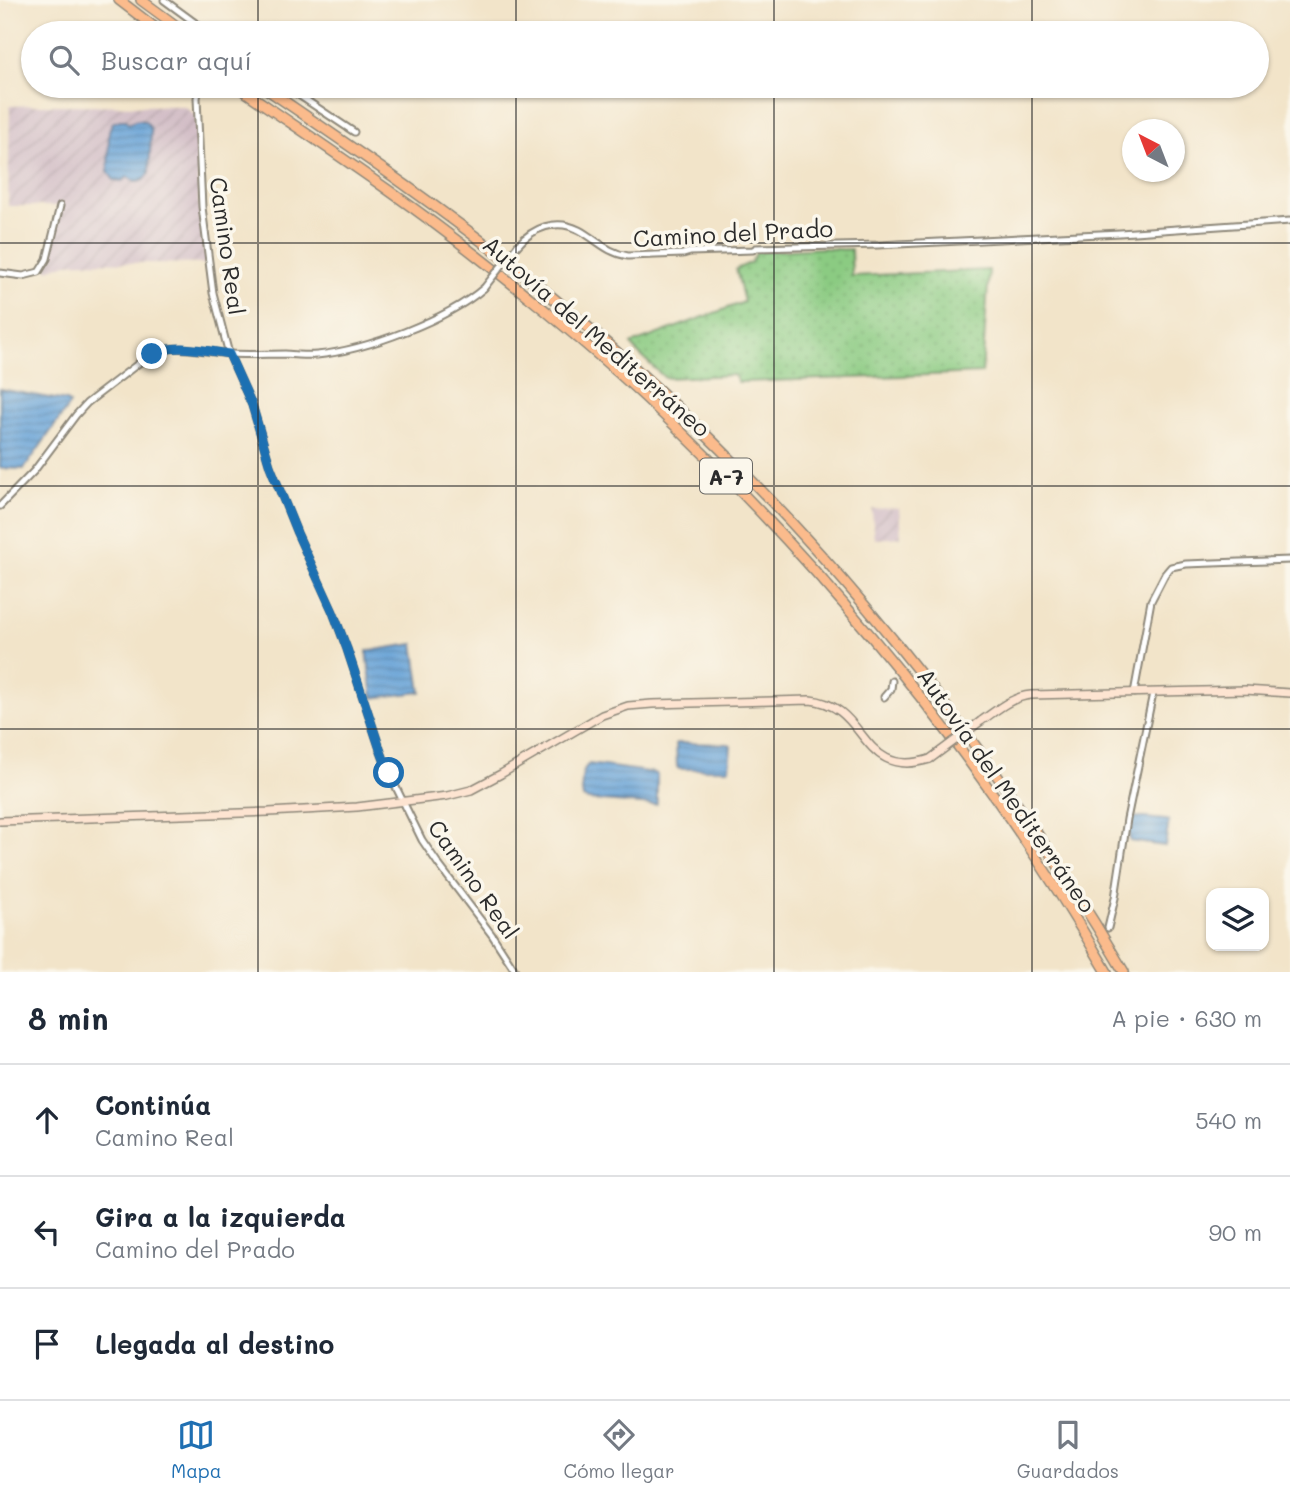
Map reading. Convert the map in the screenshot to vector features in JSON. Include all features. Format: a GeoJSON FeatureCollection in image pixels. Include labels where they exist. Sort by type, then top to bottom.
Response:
{"type":"FeatureCollection","features":[{"type":"Feature","properties":{"kind":"highway"},"geometry":{"type":"LineString","coordinates":[[118,0],[146,21]]}},
{"type":"Feature","properties":{"kind":"highway"},"geometry":{"type":"LineString","coordinates":[[141,0],[170,21]]}},
{"type":"Feature","properties":{"kind":"highway","name":"Autovía del Mediterráneo"},"geometry":{"type":"LineString","coordinates":[[254,98],[408,204],[531,299],[645,397],[750,500],[876,641],[964,753],[1054,885],[1107,972]]}},
{"type":"Feature","properties":{"kind":"highway","name":"Autovía del Mediterráneo"},"geometry":{"type":"LineString","coordinates":[[279,98],[401,182],[548,294],[678,409],[774,504],[883,628],[977,747],[1061,869],[1124,972]]}},
{"type":"Feature","properties":{"kind":"main road"},"geometry":{"type":"LineString","coordinates":[[0,821],[269,812],[357,807],[447,796],[471,790],[602,715],[628,706],[823,701],[844,714],[881,756],[894,762],[916,764],[930,759],[1005,704],[1024,696],[1245,690],[1290,694]]}},
{"type":"Feature","properties":{"kind":"street"},"geometry":{"type":"LineString","coordinates":[[164,0],[192,21]]}},
{"type":"Feature","properties":{"kind":"street"},"geometry":{"type":"LineString","coordinates":[[173,0],[173,8]]}},
{"type":"Feature","properties":{"kind":"street","name":"Camino Real"},"geometry":{"type":"LineString","coordinates":[[197,98],[202,207],[213,293],[229,354],[252,405],[274,477],[333,612],[380,749],[403,801],[433,856],[516,972]]}},
{"type":"Feature","properties":{"kind":"street"},"geometry":{"type":"LineString","coordinates":[[303,98],[354,132]]}},
{"type":"Feature","properties":{"kind":"street"},"geometry":{"type":"LineString","coordinates":[[0,272],[23,276],[39,272],[47,259],[60,206]]}},
{"type":"Feature","properties":{"kind":"street","name":"Camino del Prado"},"geometry":{"type":"LineString","coordinates":[[0,506],[34,471],[88,403],[141,361],[161,350],[190,348],[229,354],[316,355],[403,333],[466,303],[484,288],[527,234],[537,229],[558,225],[579,230],[608,251],[628,256],[1120,233],[1290,221]]}},
{"type":"Feature","properties":{"kind":"street"},"geometry":{"type":"LineString","coordinates":[[1134,693],[1151,601],[1171,567],[1186,564],[1290,560]]}},
{"type":"Feature","properties":{"kind":"street"},"geometry":{"type":"LineString","coordinates":[[884,697],[891,689],[892,681]]}},
{"type":"Feature","properties":{"kind":"street"},"geometry":{"type":"LineString","coordinates":[[1108,928],[1153,693]]}},
{"type":"Feature","properties":{"kind":"shaded area"},"geometry":{"type":"Polygon","coordinates":[[[10,106],[184,106],[196,116],[199,207],[206,264],[84,262],[67,263],[48,270],[46,264],[62,206],[8,206],[10,106]]]}},
{"type":"Feature","properties":{"kind":"shaded area"},"geometry":{"type":"Polygon","coordinates":[[[899,508],[901,537],[874,539],[872,509],[899,508]]]}},
{"type":"Feature","properties":{"kind":"green space"},"geometry":{"type":"Polygon","coordinates":[[[822,248],[851,250],[852,276],[989,270],[982,373],[741,382],[738,382],[734,375],[665,378],[631,344],[744,302],[736,269],[750,263],[757,252],[822,248]]]}},
{"type":"Feature","properties":{"kind":"water"},"geometry":{"type":"Polygon","coordinates":[[[120,120],[129,124],[143,121],[151,131],[149,173],[140,181],[135,182],[128,177],[122,181],[114,180],[108,172],[109,131],[112,123],[120,120]]]}},
{"type":"Feature","properties":{"kind":"water"},"geometry":{"type":"Polygon","coordinates":[[[0,389],[70,404],[24,469],[0,468],[0,389]]]}},
{"type":"Feature","properties":{"kind":"water"},"geometry":{"type":"Polygon","coordinates":[[[414,644],[421,692],[373,698],[367,651],[414,644]]]}},
{"type":"Feature","properties":{"kind":"water"},"geometry":{"type":"Polygon","coordinates":[[[676,743],[729,744],[729,768],[679,769],[676,743]]]}},
{"type":"Feature","properties":{"kind":"water"},"geometry":{"type":"Polygon","coordinates":[[[589,764],[655,773],[657,804],[583,798],[583,775],[589,764]]]}},
{"type":"Feature","properties":{"kind":"water"},"geometry":{"type":"Polygon","coordinates":[[[1135,817],[1169,821],[1165,846],[1130,841],[1130,829],[1135,817]]]}},
{"type":"Feature","properties":{"kind":"route"},"geometry":{"type":"LineString","coordinates":[[152,354],[161,350],[190,348],[229,354],[252,405],[270,466],[297,533],[333,612],[389,773]]}}]}
